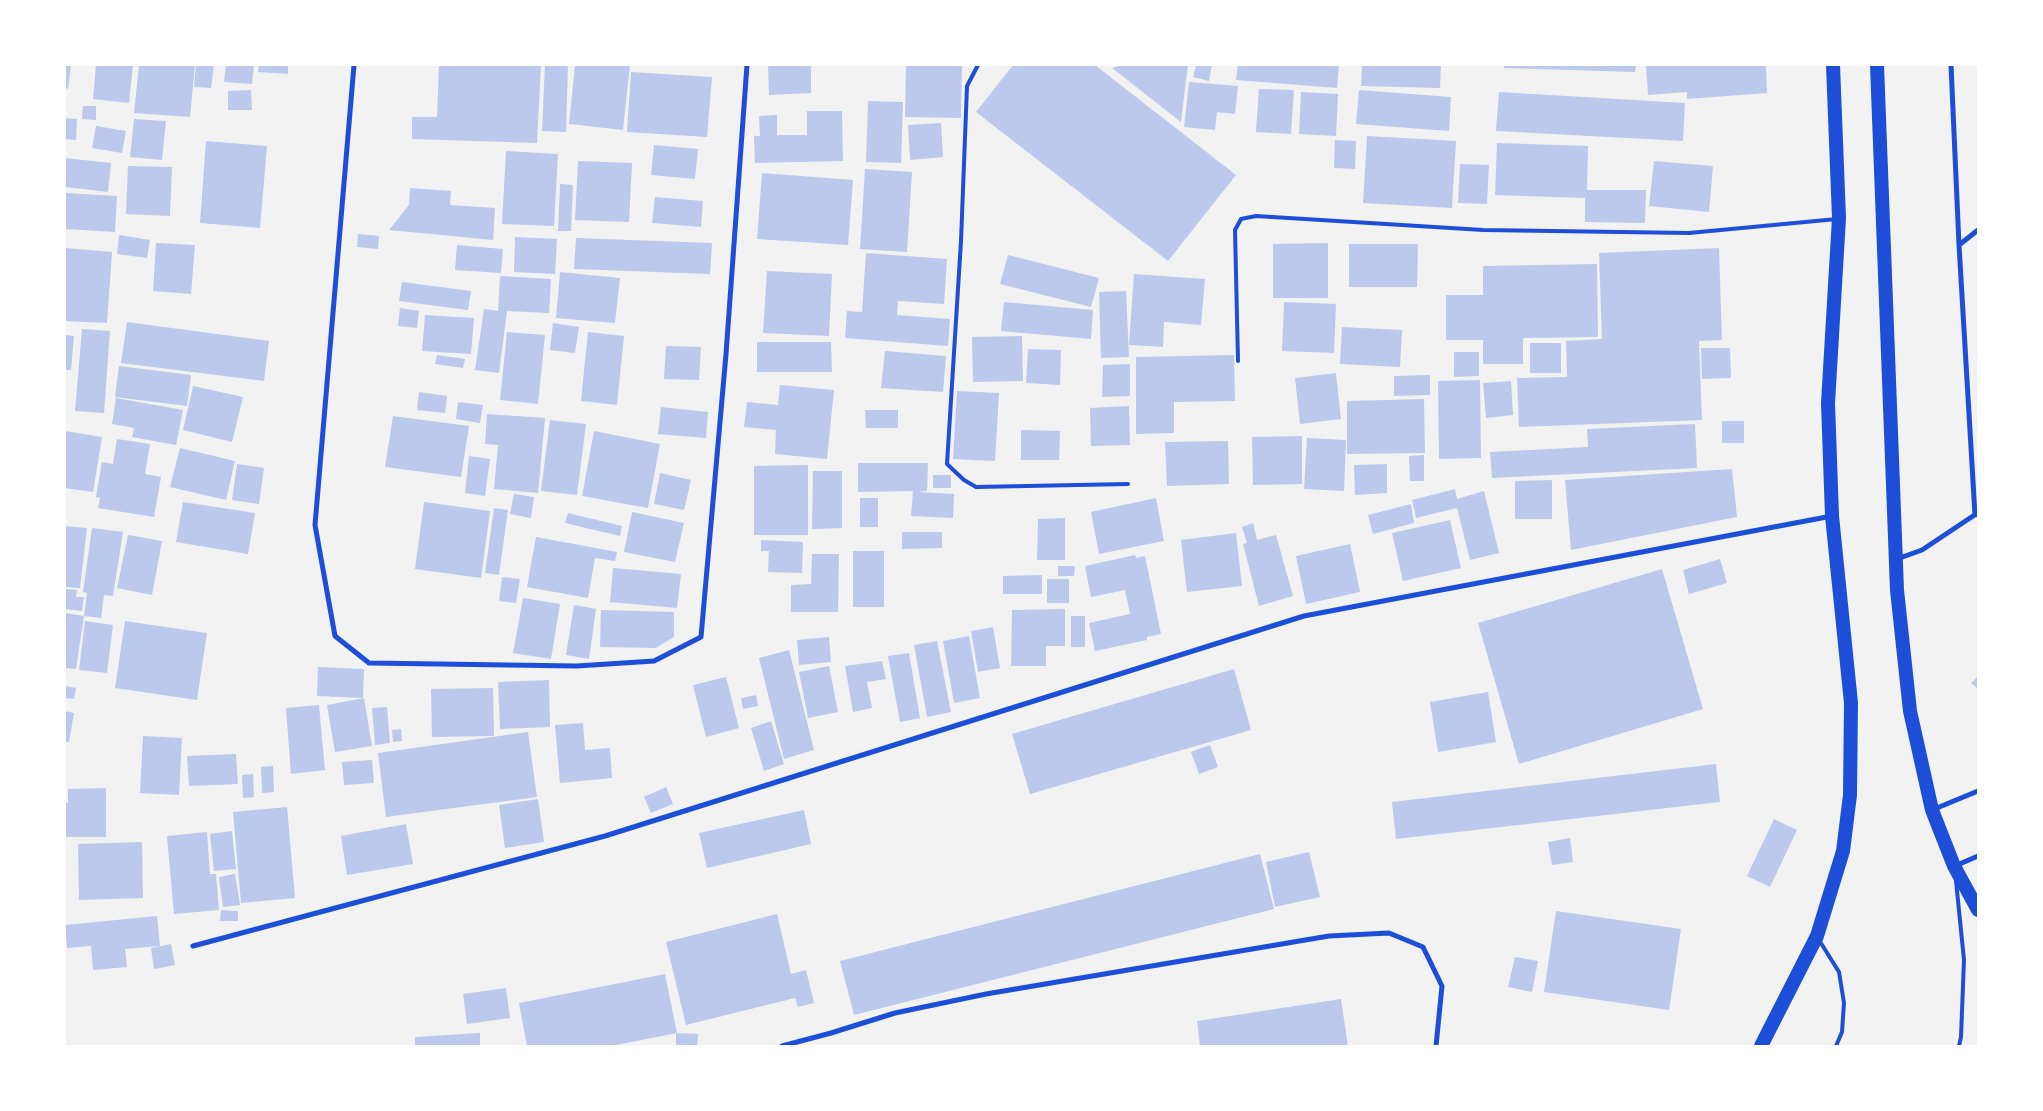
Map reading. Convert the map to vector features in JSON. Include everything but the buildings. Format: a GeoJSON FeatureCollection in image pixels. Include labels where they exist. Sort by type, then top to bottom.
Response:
{"type":"FeatureCollection","features":[{"type":"Feature","properties":{"kind":"highway"},"geometry":{"type":"LineString","coordinates":[[1761,1046],[1817,936],[1843,851],[1850,795],[1851,703],[1832,516],[1828,404],[1839,218],[1833,65]]}},
{"type":"Feature","properties":{"kind":"highway"},"geometry":{"type":"LineString","coordinates":[[1877,65],[1897,590],[1910,711],[1932,810],[1954,866],[1978,910]]}},
{"type":"Feature","properties":{"kind":"street"},"geometry":{"type":"LineString","coordinates":[[354,65],[315,525],[335,636],[369,663],[577,666],[654,661],[701,637],[726,354],[747,65]]}},
{"type":"Feature","properties":{"kind":"street"},"geometry":{"type":"LineString","coordinates":[[1896,560],[1922,550],[1976,514],[1959,245],[1951,65]]}},
{"type":"Feature","properties":{"kind":"street"},"geometry":{"type":"LineString","coordinates":[[1959,245],[1978,230]]}},
{"type":"Feature","properties":{"kind":"street"},"geometry":{"type":"LineString","coordinates":[[193,946],[605,836],[1304,616],[1832,516]]}},
{"type":"Feature","properties":{"kind":"street"},"geometry":{"type":"LineString","coordinates":[[1932,810],[1978,791]]}},
{"type":"Feature","properties":{"kind":"street"},"geometry":{"type":"LineString","coordinates":[[1954,866],[1978,856]]}},
{"type":"Feature","properties":{"kind":"street"},"geometry":{"type":"LineString","coordinates":[[782,1046],[832,1033],[895,1012],[986,994],[1329,936],[1390,933],[1423,947],[1442,986],[1436,1046]]}},
{"type":"Feature","properties":{"kind":"lane"},"geometry":{"type":"LineString","coordinates":[[978,65],[967,86],[961,241],[947,464],[976,487],[1128,484]]}},
{"type":"Feature","properties":{"kind":"lane"},"geometry":{"type":"LineString","coordinates":[[1238,361],[1234,230],[1241,219],[1256,216],[1483,230],[1689,233],[1839,218]]}},
{"type":"Feature","properties":{"kind":"lane"},"geometry":{"type":"LineString","coordinates":[[1954,866],[1964,960],[1962,1037],[1959,1046]]}},
{"type":"Feature","properties":{"kind":"lane"},"geometry":{"type":"LineString","coordinates":[[1817,936],[1839,972],[1844,1003],[1842,1032],[1836,1046]]}}]}
